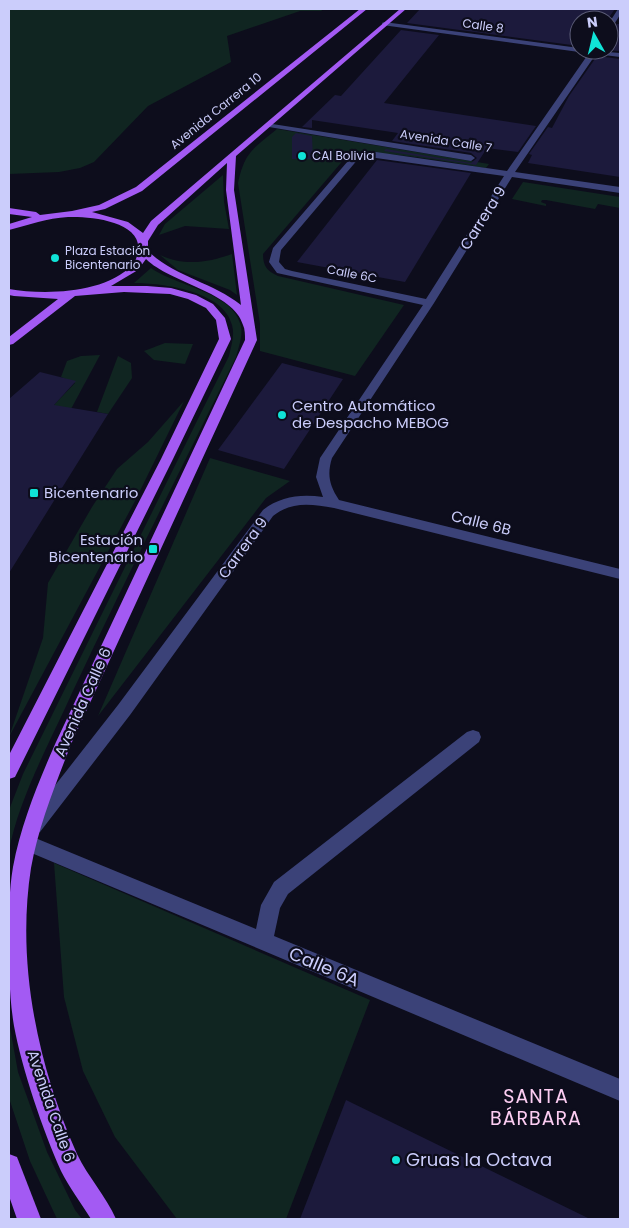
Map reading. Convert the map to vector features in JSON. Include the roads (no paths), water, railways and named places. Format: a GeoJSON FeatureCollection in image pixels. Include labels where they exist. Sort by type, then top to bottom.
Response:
{"type":"FeatureCollection","features":[{"type":"Feature","properties":{"kind":"main road","name":"Avenida Carrera 10"},"geometry":{"type":"LineString","coordinates":[[74,214],[102,207],[139,189],[364,9]]}},
{"type":"Feature","properties":{"kind":"main road"},"geometry":{"type":"LineString","coordinates":[[9,342],[55,305],[80,292],[120,279],[137,266],[150,229],[162,215],[403,9]]}},
{"type":"Feature","properties":{"kind":"main road","name":"Avenida Calle 6"},"geometry":{"type":"LineString","coordinates":[[104,1219],[70,1164],[58,1138],[39,1079],[25,1026],[18,966],[18,912],[22,869],[46,785],[86,694],[249,348],[251,340],[250,325],[230,190],[232,154]]}},
{"type":"Feature","properties":{"kind":"main road"},"geometry":{"type":"LineString","coordinates":[[9,211],[53,216]]}},
{"type":"Feature","properties":{"kind":"main road"},"geometry":{"type":"LineString","coordinates":[[9,228],[53,216],[74,214],[90,215],[120,222],[131,227],[156,264],[169,272],[227,297],[239,308],[250,325]]}},
{"type":"Feature","properties":{"kind":"main road"},"geometry":{"type":"LineString","coordinates":[[9,292],[30,296],[52,296],[116,288],[152,289],[190,297],[207,304],[218,314],[224,324],[225,339],[167,459],[9,772]]}},
{"type":"Feature","properties":{"kind":"main road"},"geometry":{"type":"LineString","coordinates":[[9,1165],[29,1219]]}},
{"type":"Feature","properties":{"kind":"street","name":"Calle 8"},"geometry":{"type":"LineString","coordinates":[[384,24],[569,49]]}},
{"type":"Feature","properties":{"kind":"street","name":"Carrera 9"},"geometry":{"type":"LineString","coordinates":[[334,503],[321,480],[321,469],[326,458],[429,303],[514,167],[589,60]]}},
{"type":"Feature","properties":{"kind":"street","name":"Avenida Calle 7"},"geometry":{"type":"LineString","coordinates":[[268,125],[476,158]]}},
{"type":"Feature","properties":{"kind":"street","name":"Calle 6C"},"geometry":{"type":"LineString","coordinates":[[429,303],[281,271],[274,262],[276,250],[357,156],[376,155],[514,167]]}},
{"type":"Feature","properties":{"kind":"street"},"geometry":{"type":"LineString","coordinates":[[514,167],[620,190]]}},
{"type":"Feature","properties":{"kind":"street"},"geometry":{"type":"LineString","coordinates":[[550,170],[620,181]]}},
{"type":"Feature","properties":{"kind":"street","name":"Carrera 9"},"geometry":{"type":"LineString","coordinates":[[30,836],[268,513],[276,506],[287,501],[303,499],[334,503]]}},
{"type":"Feature","properties":{"kind":"street","name":"Calle 6B"},"geometry":{"type":"LineString","coordinates":[[334,503],[620,574]]}},
{"type":"Feature","properties":{"kind":"street"},"geometry":{"type":"LineString","coordinates":[[263,941],[271,904],[281,888],[473,737]]}},
{"type":"Feature","properties":{"kind":"street","name":"Calle 6A"},"geometry":{"type":"LineString","coordinates":[[30,836],[263,941],[620,1090]]}},
{"type":"Feature","properties":{"kind":"street"},"geometry":{"type":"LineString","coordinates":[[9,1192],[29,1219]]}},
{"type":"Feature","properties":{"kind":"place","name":"CAI Bolivia"},"geometry":{"type":"Point","coordinates":[302,156]}},
{"type":"Feature","properties":{"kind":"place","name":"Plaza Estación Bicentenario"},"geometry":{"type":"Point","coordinates":[55,258]}},
{"type":"Feature","properties":{"kind":"place","name":"Centro Automático de Despacho MEBOG"},"geometry":{"type":"Point","coordinates":[282,415]}},
{"type":"Feature","properties":{"kind":"place","name":"Bicentenario"},"geometry":{"type":"Point","coordinates":[34,493]}},
{"type":"Feature","properties":{"kind":"place","name":"Estación Bicentenario"},"geometry":{"type":"Point","coordinates":[153,549]}},
{"type":"Feature","properties":{"kind":"place","name":"Gruas la Octava"},"geometry":{"type":"Point","coordinates":[396,1160]}},
{"type":"Feature","properties":{"kind":"district","name":"SANTA BÁRBARA"},"geometry":{"type":"Point","coordinates":[536,1107]}}]}
